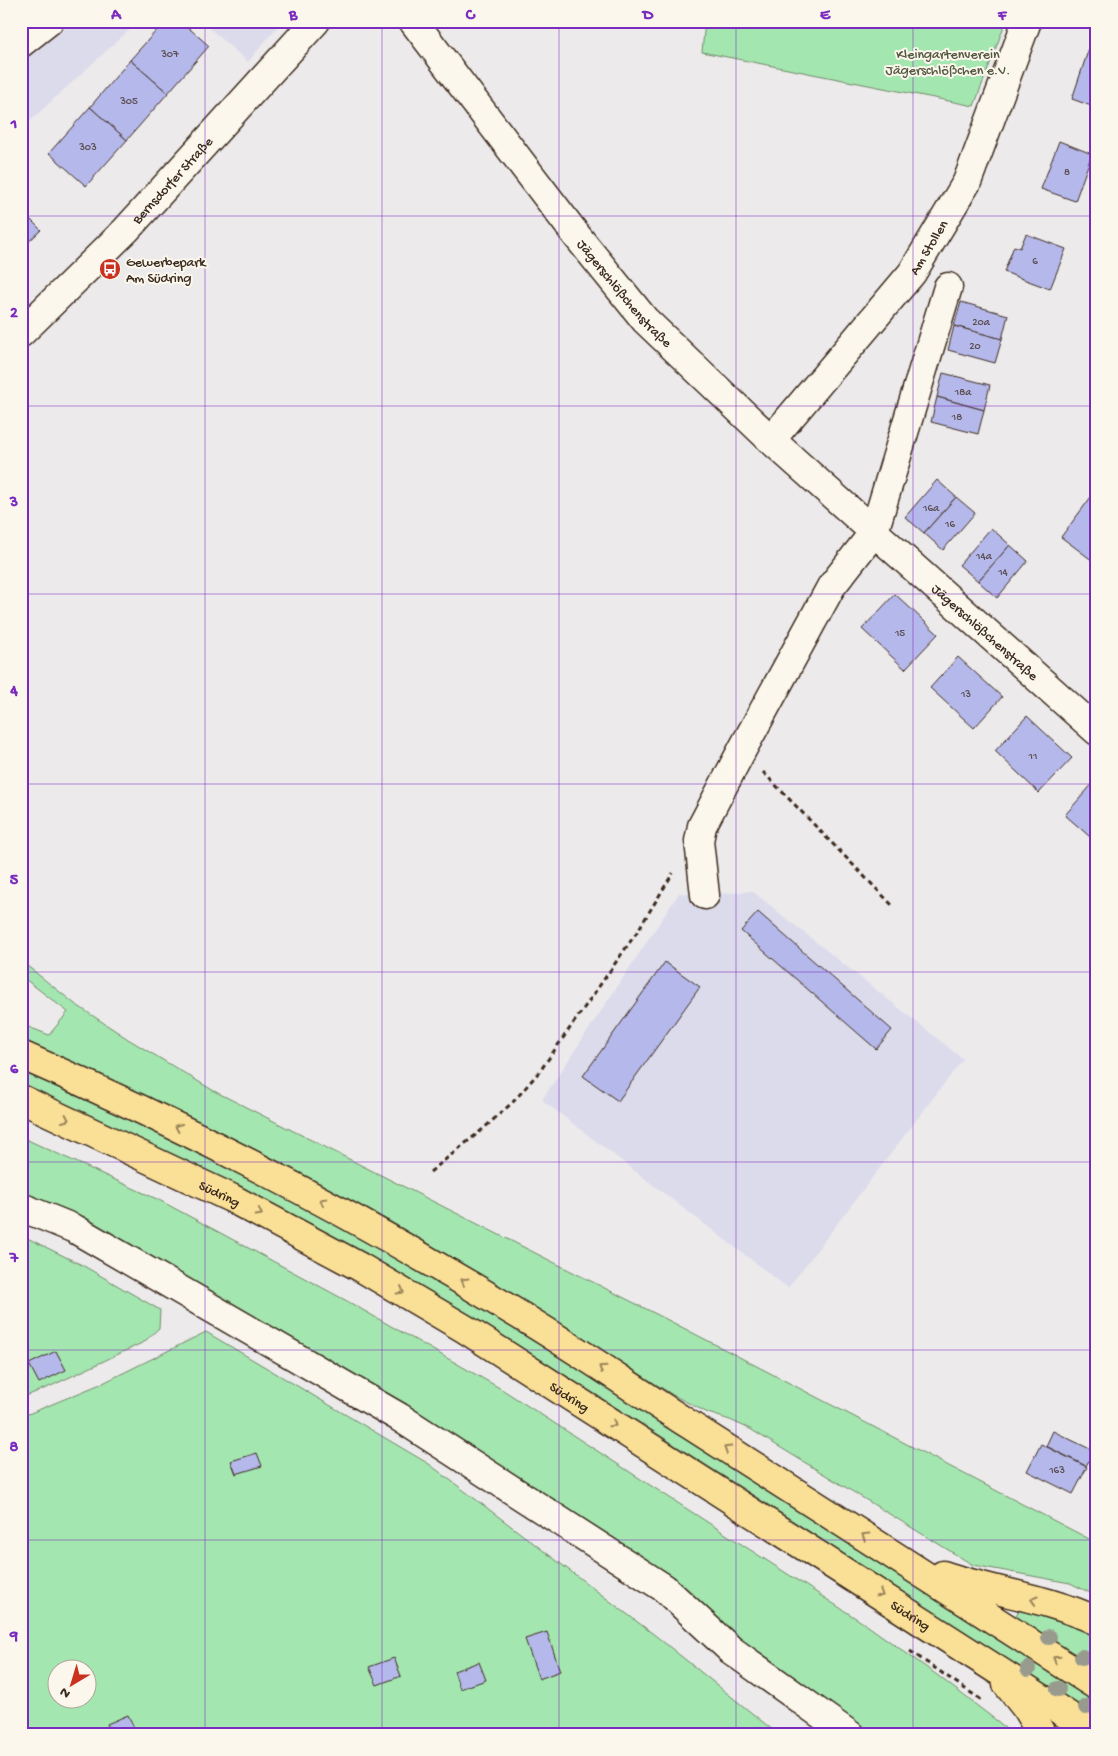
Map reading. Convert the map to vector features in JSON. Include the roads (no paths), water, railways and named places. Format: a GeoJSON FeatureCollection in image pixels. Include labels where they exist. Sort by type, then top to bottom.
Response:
{"type":"FeatureCollection","features":[{"type":"Feature","properties":{"kind":"main road"},"geometry":{"type":"LineString","coordinates":[[21,1055],[186,1131],[289,1182],[454,1275],[520,1315],[1097,1686]]}},
{"type":"Feature","properties":{"kind":"main road","name":"Südring"},"geometry":{"type":"LineString","coordinates":[[21,1099],[231,1198],[392,1286],[473,1334],[1097,1734]]}},
{"type":"Feature","properties":{"kind":"main road"},"geometry":{"type":"LineString","coordinates":[[906,1562],[969,1584],[1028,1598],[1097,1621]]}},
{"type":"Feature","properties":{"kind":"main road"},"geometry":{"type":"LineString","coordinates":[[992,1666],[1026,1708],[1042,1735]]}},
{"type":"Feature","properties":{"kind":"street"},"geometry":{"type":"LineString","coordinates":[[21,43],[49,21]]}},
{"type":"Feature","properties":{"kind":"street","name":"Bernsdorfer Straße"},"geometry":{"type":"LineString","coordinates":[[21,333],[126,230],[316,21]]}},
{"type":"Feature","properties":{"kind":"street","name":"Jägerschlößchenstraße"},"geometry":{"type":"LineString","coordinates":[[413,21],[577,236],[645,320],[771,440],[1097,731]]}},
{"type":"Feature","properties":{"kind":"street","name":"Am Stollen"},"geometry":{"type":"LineString","coordinates":[[771,440],[912,273],[967,182],[1027,21]]}},
{"type":"Feature","properties":{"kind":"street"},"geometry":{"type":"LineString","coordinates":[[705,895],[699,841],[702,826],[831,587],[874,532],[948,287]]}},
{"type":"Feature","properties":{"kind":"street"},"geometry":{"type":"LineString","coordinates":[[21,1207],[75,1230],[399,1417],[664,1588],[730,1650],[850,1735]]}},
{"type":"Feature","properties":{"kind":"place","name":"Gewerbepark Am Südring"},"geometry":{"type":"Point","coordinates":[110,269]}},
{"type":"Feature","properties":{"kind":"park label","name":"Kleingartenverein Jägerschlößchen e.V."},"geometry":{"type":"Point","coordinates":[948,62]}}]}
